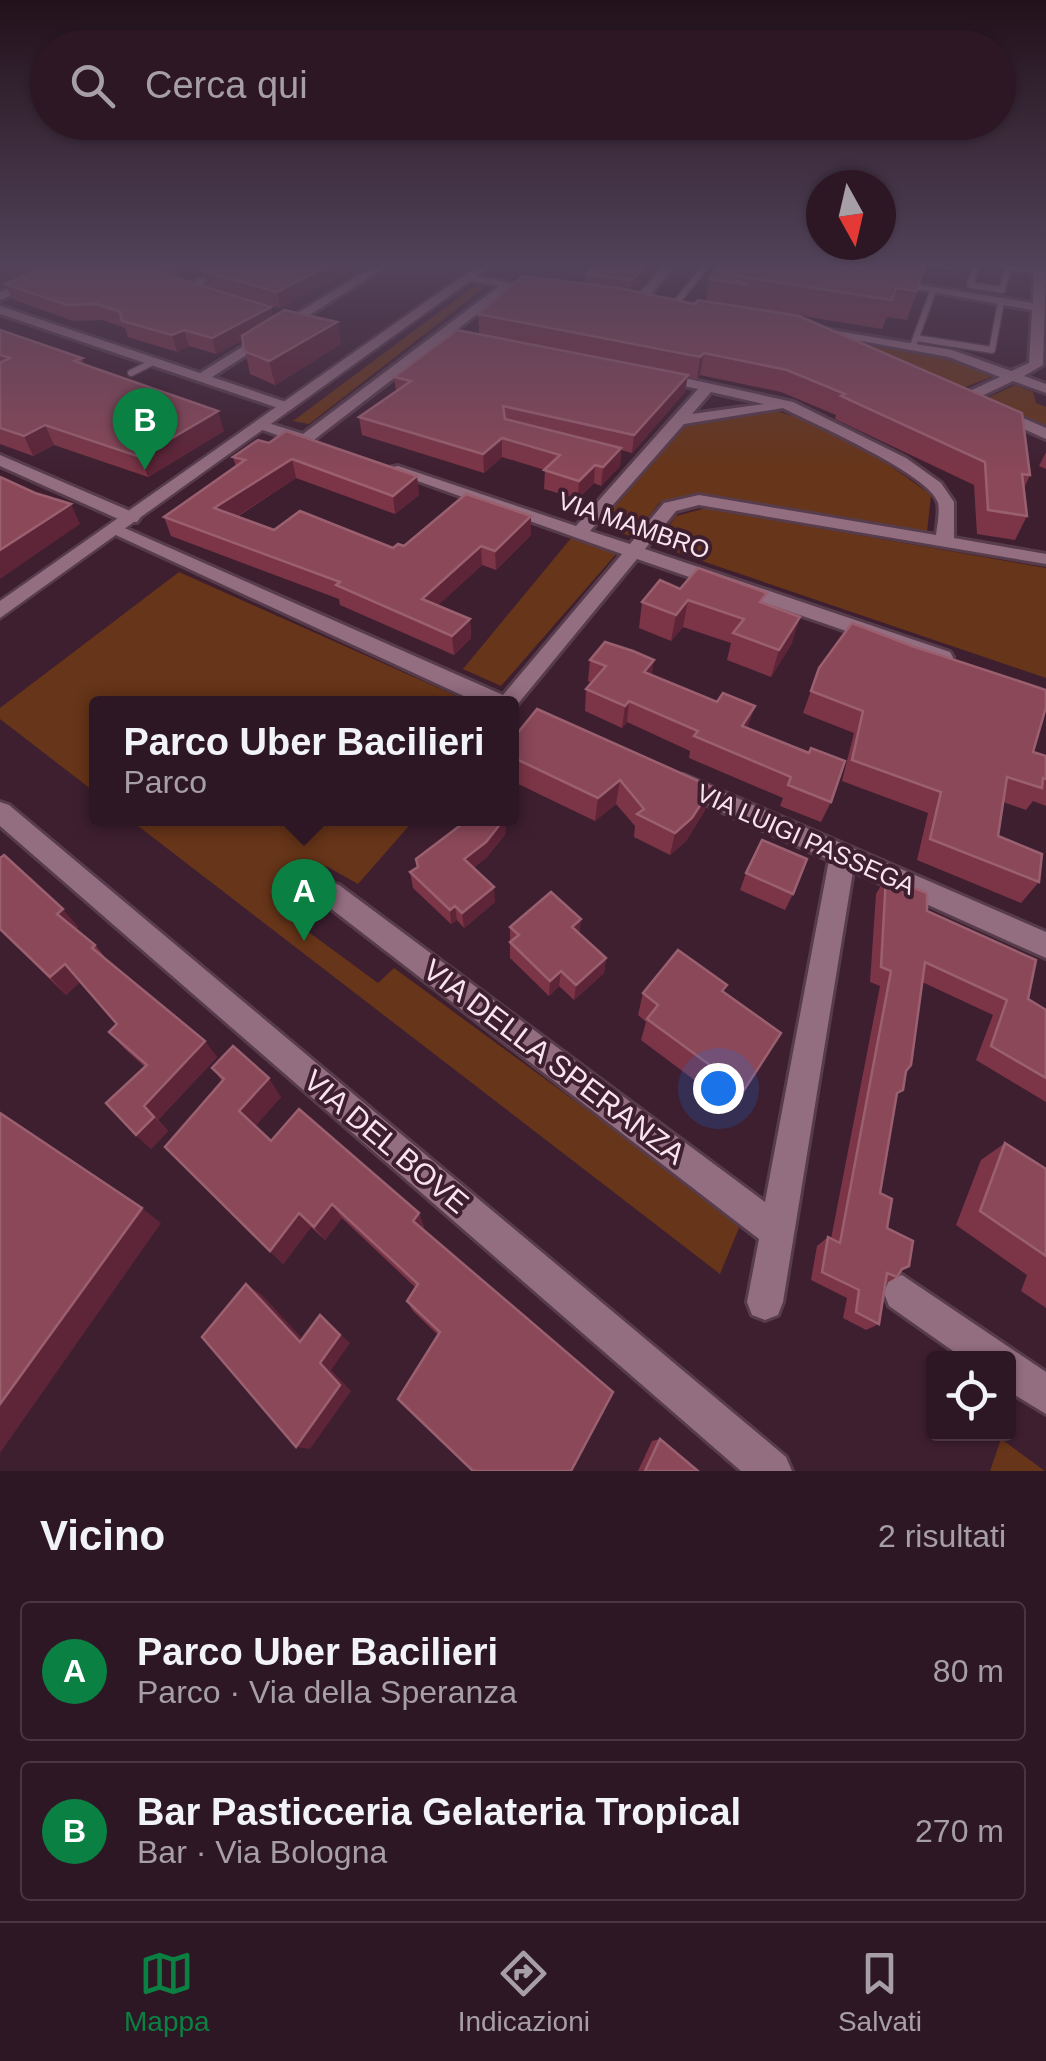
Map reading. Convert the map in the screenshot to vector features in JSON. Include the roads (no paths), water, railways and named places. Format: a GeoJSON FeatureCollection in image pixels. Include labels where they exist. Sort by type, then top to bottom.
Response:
{"type":"FeatureCollection","features":[{"type":"Feature","properties":{"kind":"street"},"geometry":{"type":"LineString","coordinates":[[72,335],[288,407]]}},
{"type":"Feature","properties":{"kind":"street"},"geometry":{"type":"LineString","coordinates":[[201,378],[271,335]]}},
{"type":"Feature","properties":{"kind":"street"},"geometry":{"type":"LineString","coordinates":[[0,612],[385,335]]}},
{"type":"Feature","properties":{"kind":"street"},"geometry":{"type":"LineString","coordinates":[[305,440],[442,335],[462,338]]}},
{"type":"Feature","properties":{"kind":"street"},"geometry":{"type":"LineString","coordinates":[[811,335],[872,356]]}},
{"type":"Feature","properties":{"kind":"street"},"geometry":{"type":"LineString","coordinates":[[833,335],[955,349],[1046,389]]}},
{"type":"Feature","properties":{"kind":"street"},"geometry":{"type":"LineString","coordinates":[[966,398],[1036,365],[1039,335]]}},
{"type":"Feature","properties":{"kind":"street"},"geometry":{"type":"LineString","coordinates":[[633,371],[788,405],[925,478],[946,502],[946,542]]}},
{"type":"Feature","properties":{"kind":"street"},"geometry":{"type":"LineString","coordinates":[[579,533],[709,386]]}},
{"type":"Feature","properties":{"kind":"street"},"geometry":{"type":"LineString","coordinates":[[950,391],[1046,434]]}},
{"type":"Feature","properties":{"kind":"street"},"geometry":{"type":"LineString","coordinates":[[679,420],[788,405]]}},
{"type":"Feature","properties":{"kind":"street"},"geometry":{"type":"LineString","coordinates":[[262,425],[323,446]]}},
{"type":"Feature","properties":{"kind":"street"},"geometry":{"type":"LineString","coordinates":[[622,459],[640,464]]}},
{"type":"Feature","properties":{"kind":"street"},"geometry":{"type":"LineString","coordinates":[[0,460],[123,524],[487,696]]}},
{"type":"Feature","properties":{"kind":"street","name":"VIA MAMBRO"},"geometry":{"type":"LineString","coordinates":[[378,464],[971,666]]}},
{"type":"Feature","properties":{"kind":"street"},"geometry":{"type":"LineString","coordinates":[[519,699],[670,506],[699,500],[1046,559]]}},
{"type":"Feature","properties":{"kind":"street","name":"VIA LUIGI PASSEGA"},"geometry":{"type":"LineString","coordinates":[[668,778],[1046,945]]}},
{"type":"Feature","properties":{"kind":"street","name":"VIA DEL BOVE"},"geometry":{"type":"LineString","coordinates":[[0,812],[772,1471]]}},
{"type":"Feature","properties":{"kind":"street"},"geometry":{"type":"LineString","coordinates":[[765,1302],[843,855]]}},
{"type":"Feature","properties":{"kind":"street","name":"VIA DELLA SPERANZA"},"geometry":{"type":"LineString","coordinates":[[330,892],[777,1232]]}},
{"type":"Feature","properties":{"kind":"street"},"geometry":{"type":"LineString","coordinates":[[902,1293],[984,1351]]}},
{"type":"Feature","properties":{"kind":"street"},"geometry":{"type":"LineString","coordinates":[[1016,1374],[1046,1395]]}},
{"type":"Feature","properties":{"kind":"lane"},"geometry":{"type":"LineString","coordinates":[[914,342],[917,335]]}},
{"type":"Feature","properties":{"kind":"lane"},"geometry":{"type":"LineString","coordinates":[[955,349],[992,350],[995,335]]}},
{"type":"Feature","properties":{"kind":"lane"},"geometry":{"type":"LineString","coordinates":[[131,373],[152,362]]}},
{"type":"Feature","properties":{"kind":"place","name":"Bar Pasticceria Gelateria Tropical"},"geometry":{"type":"Point","coordinates":[145,470]}},
{"type":"Feature","properties":{"kind":"place","name":"Parco Uber Bacilieri"},"geometry":{"type":"Point","coordinates":[304,941]}}]}
